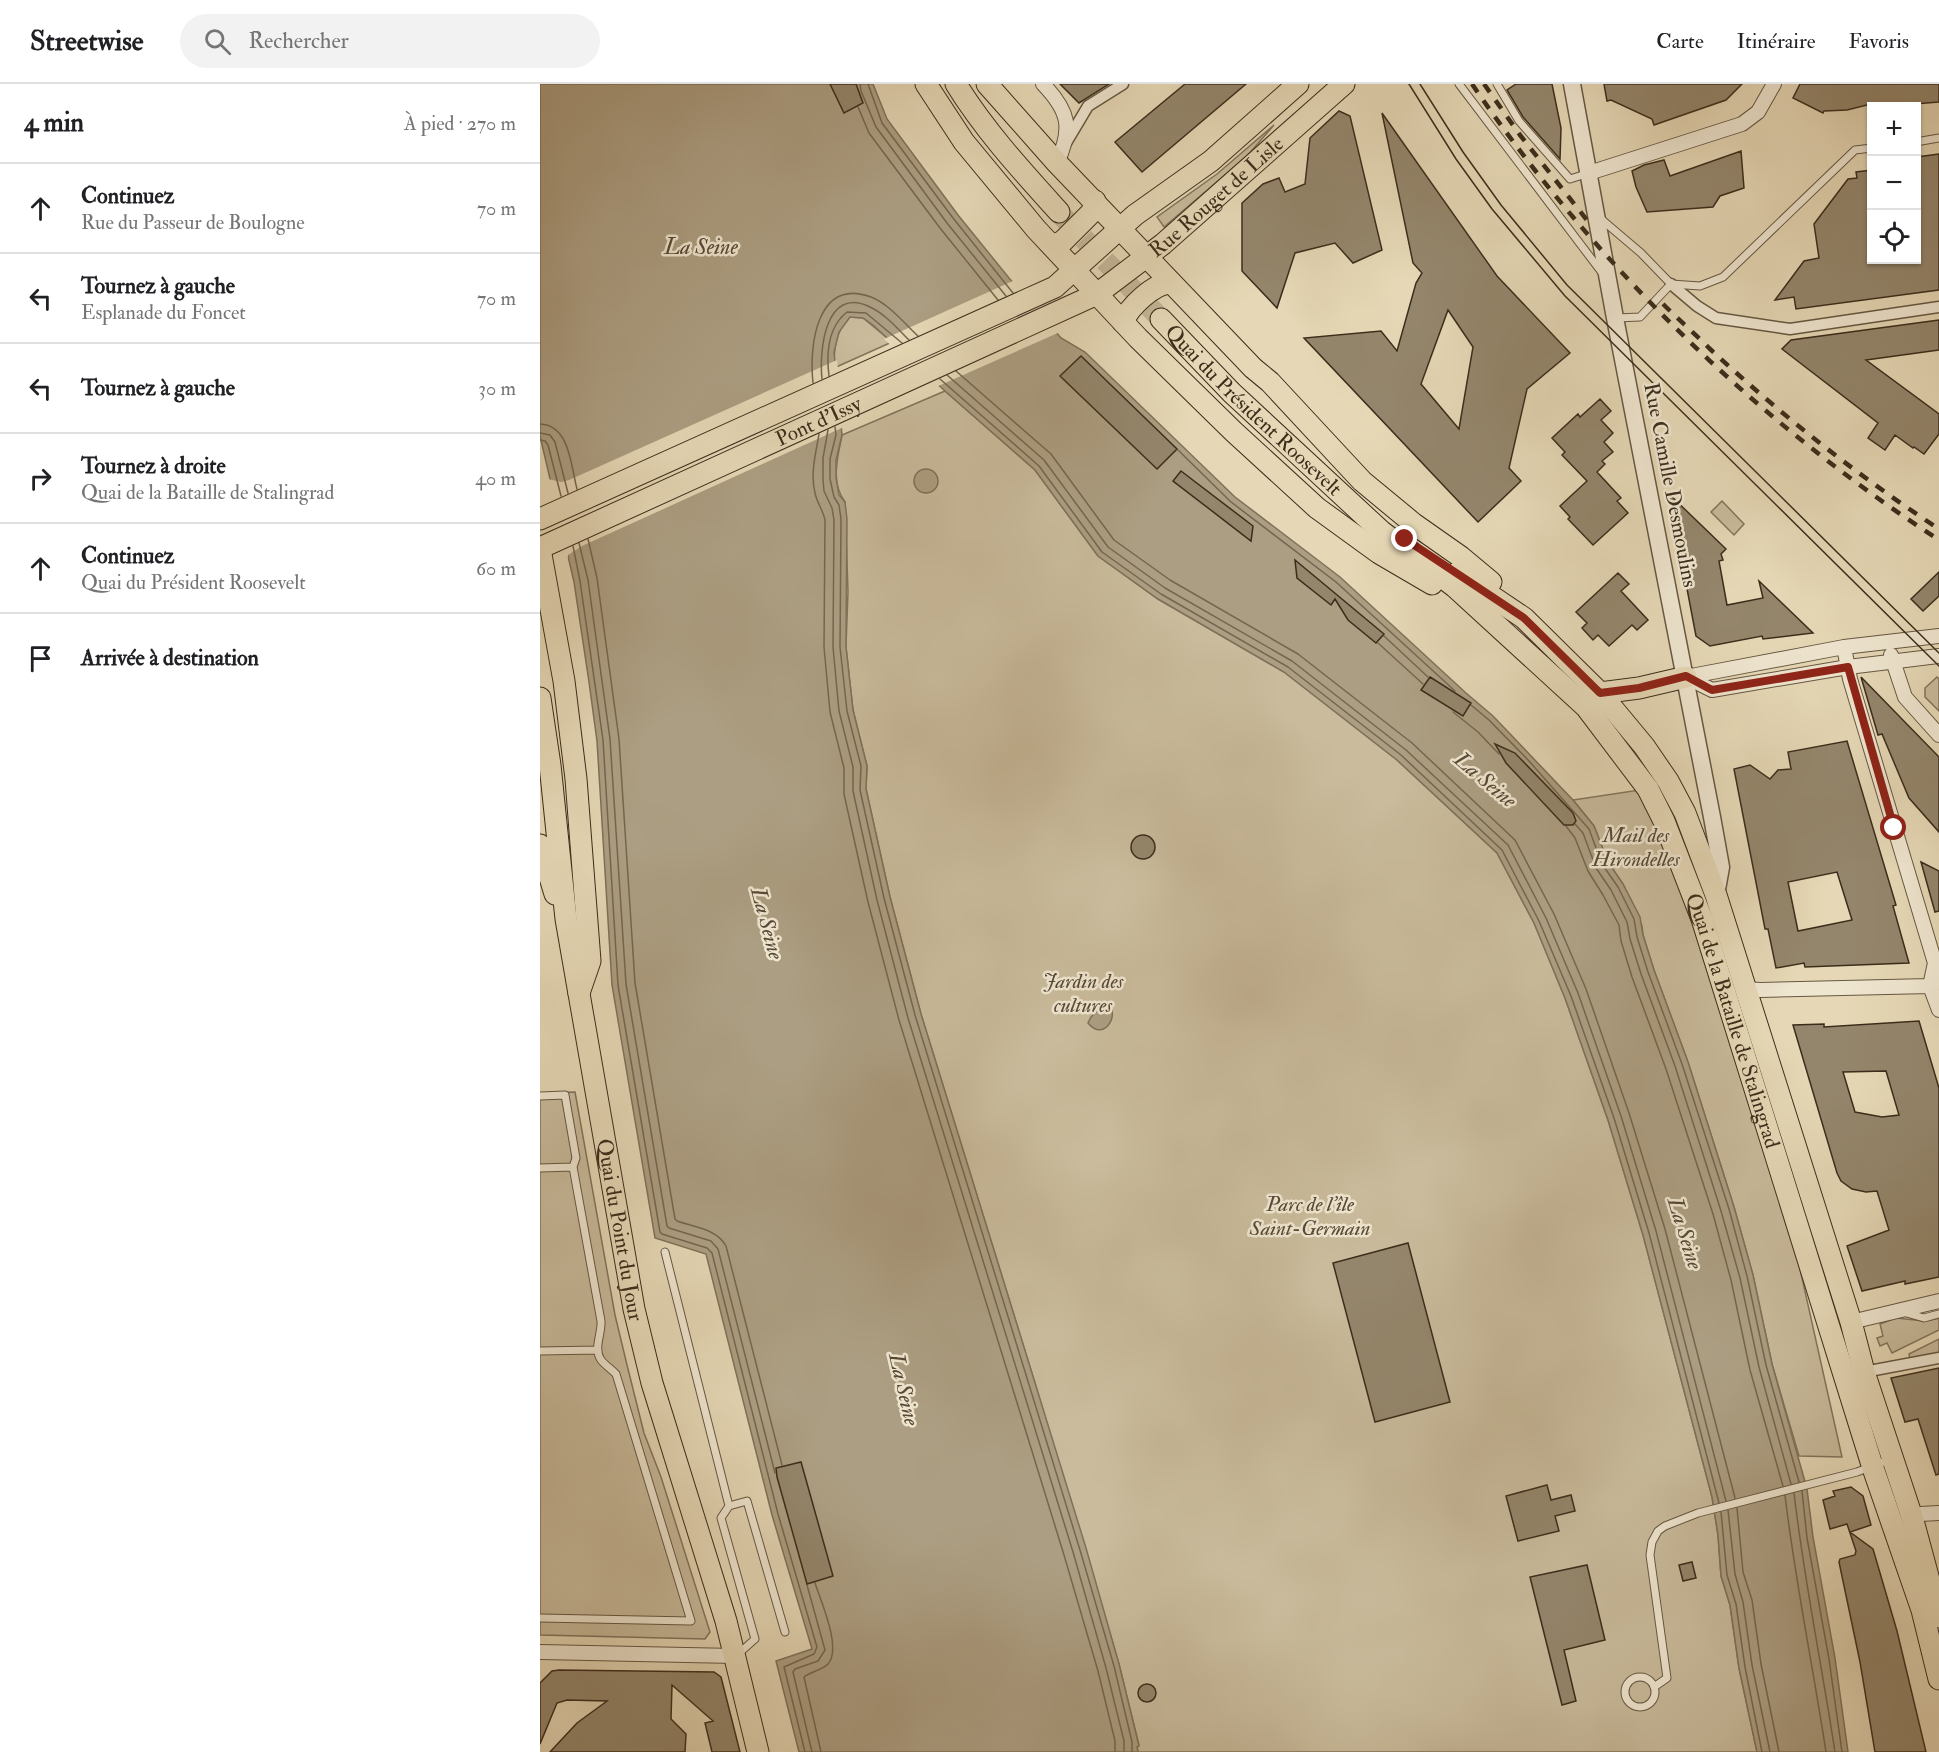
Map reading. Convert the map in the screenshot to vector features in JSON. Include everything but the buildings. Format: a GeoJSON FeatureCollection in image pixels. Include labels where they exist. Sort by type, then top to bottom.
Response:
{"type":"FeatureCollection","features":[{"type":"Feature","properties":{"kind":"main road"},"geometry":{"type":"LineString","coordinates":[[926,84],[964,142],[1051,244],[1124,322],[1234,432],[1317,508],[1379,553],[1452,596],[1508,634]]}},
{"type":"Feature","properties":{"kind":"main road"},"geometry":{"type":"LineString","coordinates":[[956,84],[972,109],[1010,158],[1059,212]]}},
{"type":"Feature","properties":{"kind":"main road"},"geometry":{"type":"LineString","coordinates":[[987,84],[1057,163],[1253,368],[1270,382],[1362,481],[1510,597],[1524,618]]}},
{"type":"Feature","properties":{"kind":"main road","name":"Rue Rouget de Lisle"},"geometry":{"type":"LineString","coordinates":[[1075,270],[1135,215],[1211,161],[1298,84]]}},
{"type":"Feature","properties":{"kind":"main road","name":"Rue Rouget de Lisle"},"geometry":{"type":"LineString","coordinates":[[1097,294],[1146,257],[1337,87]]}},
{"type":"Feature","properties":{"kind":"main road"},"geometry":{"type":"LineString","coordinates":[[1051,244],[1063,241],[1078,227],[1092,212],[1095,201]]}},
{"type":"Feature","properties":{"kind":"main road","name":"Pont d'Issy"},"geometry":{"type":"LineString","coordinates":[[547,516],[1046,292],[1075,270]]}},
{"type":"Feature","properties":{"kind":"main road"},"geometry":{"type":"LineString","coordinates":[[1124,322],[1127,313],[1158,285],[1171,283]]}},
{"type":"Feature","properties":{"kind":"main road","name":"Pont d'Issy"},"geometry":{"type":"LineString","coordinates":[[540,548],[1097,294]]}},
{"type":"Feature","properties":{"kind":"main road","name":"Quai du Président Roosevelt"},"geometry":{"type":"LineString","coordinates":[[1161,319],[1232,393],[1381,531],[1455,587],[1508,634]]}},
{"type":"Feature","properties":{"kind":"main road","name":"Quai du Président Roosevelt"},"geometry":{"type":"LineString","coordinates":[[1347,500],[1524,618]]}},
{"type":"Feature","properties":{"kind":"main road"},"geometry":{"type":"LineString","coordinates":[[540,548],[547,618],[564,681],[576,779],[590,961],[579,995]]}},
{"type":"Feature","properties":{"kind":"main road","name":"Quai de la Bataille de Stalingrad"},"geometry":{"type":"LineString","coordinates":[[1524,618],[1600,693],[1634,731],[1668,781],[1685,813],[1716,895],[1746,989],[1851,1322],[1864,1372],[1912,1516],[1939,1617]]}},
{"type":"Feature","properties":{"kind":"main road","name":"Quai de la Bataille de Stalingrad"},"geometry":{"type":"LineString","coordinates":[[1508,634],[1586,706],[1648,789],[1664,820],[1702,919],[1838,1352],[1872,1468],[1922,1610],[1939,1679]]}},
{"type":"Feature","properties":{"kind":"main road"},"geometry":{"type":"LineString","coordinates":[[1600,693],[1639,688],[1686,676]]}},
{"type":"Feature","properties":{"kind":"main road","name":"Quai du Point du Jour"},"geometry":{"type":"LineString","coordinates":[[540,698],[550,765],[566,918],[634,1309],[652,1383],[735,1656],[758,1752]]}},
{"type":"Feature","properties":{"kind":"main road"},"geometry":{"type":"LineString","coordinates":[[540,845],[552,886],[566,918]]}},
{"type":"Feature","properties":{"kind":"main road"},"geometry":{"type":"LineString","coordinates":[[1821,1299],[1851,1322],[1838,1352]]}},
{"type":"Feature","properties":{"kind":"street"},"geometry":{"type":"LineString","coordinates":[[1043,84],[1063,109],[1068,123],[1066,143]]}},
{"type":"Feature","properties":{"kind":"street"},"geometry":{"type":"LineString","coordinates":[[1057,163],[1088,106],[1123,84]]}},
{"type":"Feature","properties":{"kind":"street","name":"Rue Camille Desmoulins"},"geometry":{"type":"LineString","coordinates":[[1572,84],[1721,867],[1716,895]]}},
{"type":"Feature","properties":{"kind":"street"},"geometry":{"type":"LineString","coordinates":[[1588,173],[1742,124],[1758,112],[1774,84]]}},
{"type":"Feature","properties":{"kind":"street"},"geometry":{"type":"LineString","coordinates":[[1671,284],[1697,306],[1716,318],[1790,329],[1939,307]]}},
{"type":"Feature","properties":{"kind":"street"},"geometry":{"type":"LineString","coordinates":[[1686,676],[1844,647],[1939,636]]}},
{"type":"Feature","properties":{"kind":"street"},"geometry":{"type":"LineString","coordinates":[[1888,641],[1905,697],[1939,735]]}},
{"type":"Feature","properties":{"kind":"street"},"geometry":{"type":"LineString","coordinates":[[1844,647],[1935,963],[1939,1010]]}},
{"type":"Feature","properties":{"kind":"street"},"geometry":{"type":"LineString","coordinates":[[1686,676],[1712,690],[1848,667],[1939,656]]}},
{"type":"Feature","properties":{"kind":"street"},"geometry":{"type":"LineString","coordinates":[[1746,989],[1935,984]]}},
{"type":"Feature","properties":{"kind":"street"},"geometry":{"type":"LineString","coordinates":[[1851,1322],[1939,1301]]}},
{"type":"Feature","properties":{"kind":"street"},"geometry":{"type":"LineString","coordinates":[[1864,1372],[1939,1358]]}},
{"type":"Feature","properties":{"kind":"street"},"geometry":{"type":"LineString","coordinates":[[1912,1516],[1939,1513]]}},
{"type":"Feature","properties":{"kind":"street"},"geometry":{"type":"LineString","coordinates":[[540,1652],[735,1656]]}},
{"type":"Feature","properties":{"kind":"lane"},"geometry":{"type":"LineString","coordinates":[[1459,84],[1608,280]]}},
{"type":"Feature","properties":{"kind":"lane"},"geometry":{"type":"LineString","coordinates":[[1497,84],[1519,121],[1570,178],[1588,173]]}},
{"type":"Feature","properties":{"kind":"lane"},"geometry":{"type":"LineString","coordinates":[[1921,141],[1939,138]]}},
{"type":"Feature","properties":{"kind":"lane"},"geometry":{"type":"LineString","coordinates":[[1597,216],[1641,253],[1671,284],[1700,286],[1723,277],[1855,150],[1867,149]]}},
{"type":"Feature","properties":{"kind":"lane"},"geometry":{"type":"LineString","coordinates":[[1615,318],[1640,317],[1671,284]]}},
{"type":"Feature","properties":{"kind":"lane"},"geometry":{"type":"LineString","coordinates":[[540,1096],[566,1095],[576,1158],[573,1167],[601,1321],[598,1350],[600,1358],[616,1374],[691,1621],[540,1618]]}},
{"type":"Feature","properties":{"kind":"lane"},"geometry":{"type":"LineString","coordinates":[[540,1168],[573,1167]]}},
{"type":"Feature","properties":{"kind":"lane"},"geometry":{"type":"LineString","coordinates":[[665,1252],[729,1506]]}},
{"type":"Feature","properties":{"kind":"lane"},"geometry":{"type":"LineString","coordinates":[[1898,1311],[1924,1318],[1939,1314]]}},
{"type":"Feature","properties":{"kind":"lane"},"geometry":{"type":"LineString","coordinates":[[540,1351],[598,1350]]}},
{"type":"Feature","properties":{"kind":"lane"},"geometry":{"type":"LineString","coordinates":[[1654,1687],[1647,1679],[1637,1677],[1628,1682],[1626,1697],[1631,1704],[1644,1706],[1652,1701],[1654,1687],[1667,1677],[1650,1555],[1652,1542],[1658,1531],[1698,1513],[1872,1468],[1893,1458]]}},
{"type":"Feature","properties":{"kind":"lane"},"geometry":{"type":"LineString","coordinates":[[735,1656],[755,1639],[722,1518],[729,1506],[747,1501],[785,1632]]}},
{"type":"Feature","properties":{"kind":"green space"},"geometry":{"type":"Polygon","coordinates":[[[1274,125],[1247,156],[1164,227],[1157,217],[1217,174],[1274,125]]]}},
{"type":"Feature","properties":{"kind":"green space"},"geometry":{"type":"Polygon","coordinates":[[[850,317],[863,318],[892,342],[834,368],[836,341],[841,328],[850,317]]]}},
{"type":"Feature","properties":{"kind":"green space","name":"Parc de l'île Saint-Germain"},"geometry":{"type":"Polygon","coordinates":[[[945,391],[1035,470],[1098,556],[1158,599],[1284,672],[1397,760],[1497,853],[1534,923],[1565,998],[1608,1120],[1643,1235],[1712,1497],[1721,1576],[1730,1605],[1739,1668],[1757,1752],[1138,1752],[1137,1746],[1139,1745],[1119,1664],[921,1014],[890,897],[866,789],[867,766],[853,710],[846,647],[848,592],[845,502],[840,494],[836,478],[842,435],[945,391]]]}},
{"type":"Feature","properties":{"kind":"green space"},"geometry":{"type":"Polygon","coordinates":[[[1722,501],[1744,524],[1734,535],[1711,512],[1722,501]]]}},
{"type":"Feature","properties":{"kind":"green space"},"geometry":{"type":"Polygon","coordinates":[[[1937,677],[1939,679],[1939,711],[1925,697],[1925,688],[1937,677]]]}},
{"type":"Feature","properties":{"kind":"green space","name":"Mail des Hirondelles"},"geometry":{"type":"Polygon","coordinates":[[[1646,789],[1709,948],[1783,1193],[1842,1457],[1799,1456],[1772,1364],[1753,1275],[1734,1207],[1688,1062],[1654,970],[1642,926],[1623,884],[1608,862],[1594,826],[1573,800],[1646,789]]]}},
{"type":"Feature","properties":{"kind":"green space"},"geometry":{"type":"Polygon","coordinates":[[[575,1092],[615,1315],[644,1433],[661,1477],[710,1632],[705,1639],[540,1635],[540,1093],[575,1092]]]}},
{"type":"Feature","properties":{"kind":"green space"},"geometry":{"type":"Polygon","coordinates":[[[1896,1318],[1925,1321],[1939,1318],[1939,1330],[1892,1353],[1887,1343],[1880,1346],[1877,1338],[1883,1336],[1880,1324],[1896,1318]]]}},
{"type":"Feature","properties":{"kind":"green space"},"geometry":{"type":"Polygon","coordinates":[[[1939,1339],[1939,1353],[1910,1359],[1909,1354],[1939,1339]]]}},
{"type":"Feature","properties":{"kind":"water","name":"La Seine"},"geometry":{"type":"Polygon","coordinates":[[[540,84],[873,84],[887,119],[958,215],[1061,338],[1085,352],[1235,497],[1340,577],[1493,716],[1573,800],[1594,826],[1608,862],[1623,884],[1640,917],[1654,970],[1688,1062],[1753,1275],[1772,1364],[1807,1489],[1848,1752],[1757,1752],[1739,1668],[1730,1605],[1721,1576],[1712,1497],[1643,1235],[1608,1120],[1565,998],[1534,923],[1497,853],[1397,760],[1284,672],[1158,599],[1098,556],[1035,470],[873,325],[863,318],[850,317],[839,332],[834,352],[842,435],[836,460],[836,478],[839,495],[845,502],[847,519],[846,647],[853,710],[867,766],[866,789],[890,897],[921,1014],[1086,1548],[1119,1664],[1139,1746],[1137,1747],[1138,1752],[799,1752],[776,1661],[812,1649],[772,1515],[706,1254],[655,1238],[612,985],[597,741],[574,582],[540,436],[540,84]]]}},
{"type":"Feature","properties":{"kind":"water"},"geometry":{"type":"Polygon","coordinates":[[[926,469],[935,472],[938,481],[935,490],[926,493],[917,490],[914,481],[917,472],[926,469]]]}},
{"type":"Feature","properties":{"kind":"water"},"geometry":{"type":"Polygon","coordinates":[[[1104,1004],[1112,1011],[1110,1023],[1101,1030],[1095,1029],[1088,1023],[1104,1004]]]}},
{"type":"Feature","properties":{"kind":"pier"},"geometry":{"type":"Polygon","coordinates":[[[1015,280],[1060,332],[936,387],[884,339],[1015,280]]]}},
{"type":"Feature","properties":{"kind":"pier"},"geometry":{"type":"Polygon","coordinates":[[[837,360],[844,427],[582,546],[568,555],[567,562],[548,479],[561,482],[569,480],[837,360]]]}},
{"type":"Feature","properties":{"kind":"tunnel"},"geometry":{"type":"LineString","coordinates":[[1062,216],[1161,319]]}},
{"type":"Feature","properties":{"kind":"tram line"},"geometry":{"type":"LineString","coordinates":[[1409,84],[1456,159],[1492,209],[1565,296],[1939,666]]}},
{"type":"Feature","properties":{"kind":"tram line"},"geometry":{"type":"LineString","coordinates":[[1420,84],[1463,152],[1501,205],[1567,285],[1939,653]]}},
{"type":"Feature","properties":{"kind":"railway"},"geometry":{"type":"LineString","coordinates":[[1472,84],[1520,151],[1571,215],[1626,277],[1683,335],[1743,391],[1806,444],[1939,540]]}},
{"type":"Feature","properties":{"kind":"railway"},"geometry":{"type":"LineString","coordinates":[[1484,84],[1520,135],[1590,224]]}},
{"type":"Feature","properties":{"kind":"railway"},"geometry":{"type":"LineString","coordinates":[[1663,304],[1736,373],[1792,420],[1849,466],[1939,529]]}},
{"type":"Feature","properties":{"kind":"route"},"geometry":{"type":"LineString","coordinates":[[1405,539],[1524,618],[1600,693],[1639,688],[1686,676],[1712,690],[1848,667],[1894,828]]}},
{"type":"Feature","properties":{"kind":"park label","name":"Jardin des cultures"},"geometry":{"type":"Point","coordinates":[1083,993]}}]}
